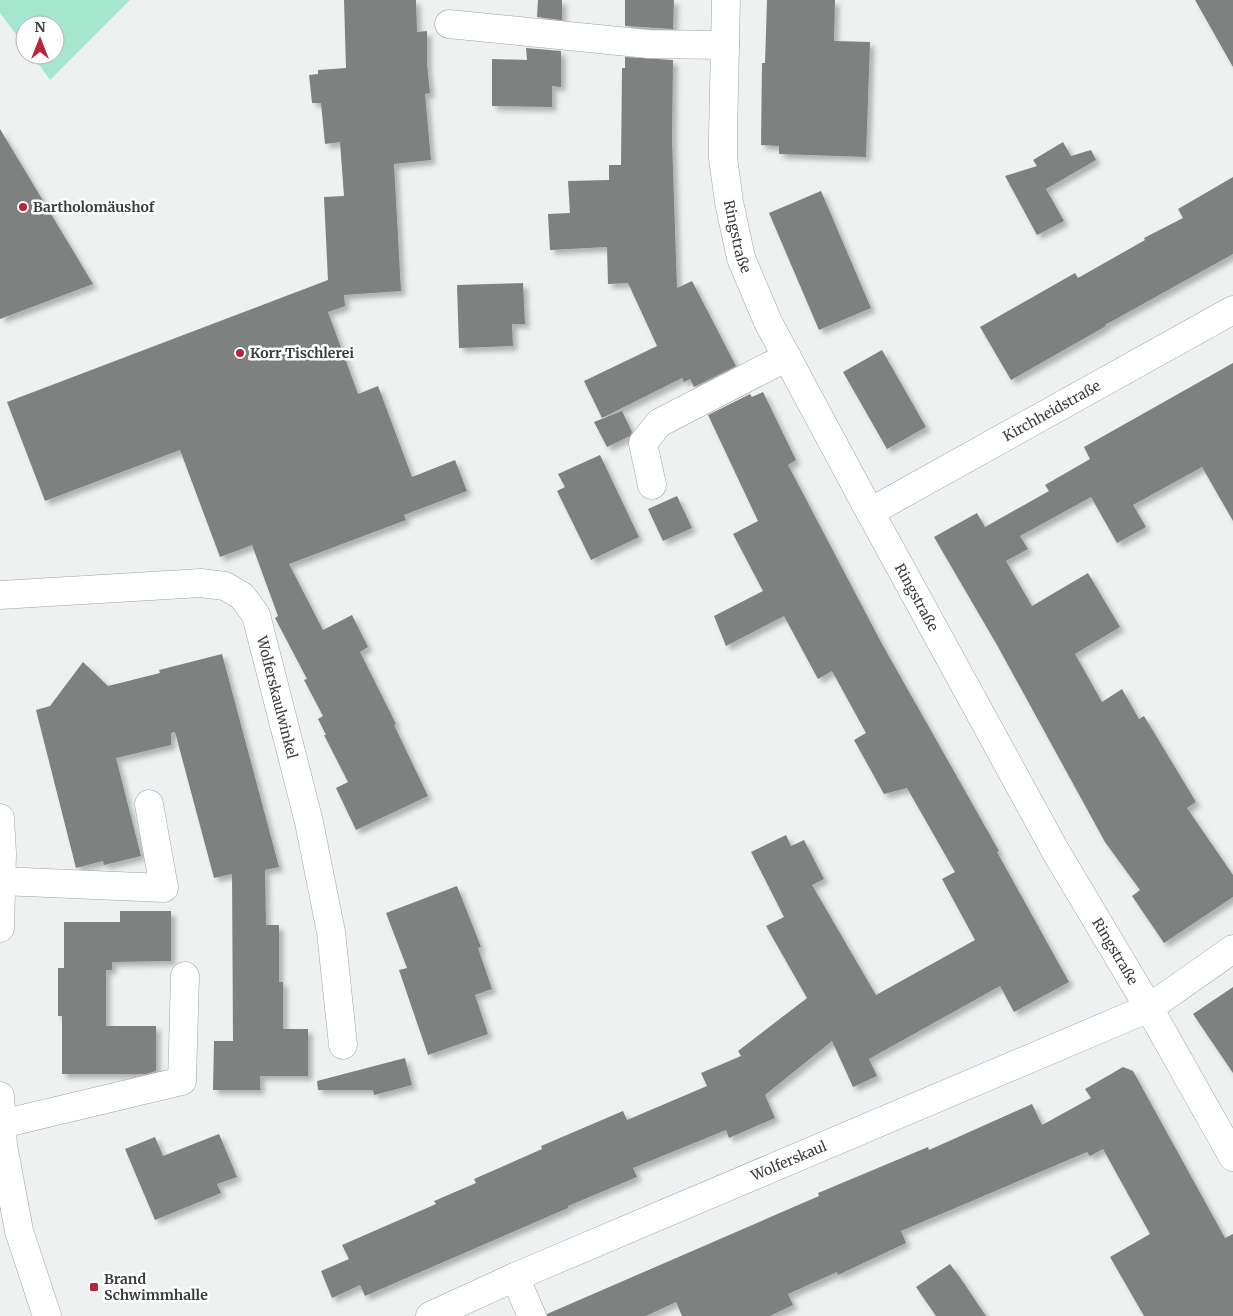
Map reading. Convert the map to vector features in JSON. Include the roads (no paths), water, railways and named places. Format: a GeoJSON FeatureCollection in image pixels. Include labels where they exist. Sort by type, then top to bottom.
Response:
{"type":"FeatureCollection","features":[{"type":"Feature","properties":{"kind":"street","name":"Ringstraße"},"geometry":{"type":"LineString","coordinates":[[726,0],[723,158],[729,202],[741,258],[768,322],[1056,852],[1149,1008],[1233,1157]]}},
{"type":"Feature","properties":{"kind":"street"},"geometry":{"type":"LineString","coordinates":[[449,24],[648,44],[725,46]]}},
{"type":"Feature","properties":{"kind":"street","name":"Kirchheidstraße"},"geometry":{"type":"LineString","coordinates":[[870,512],[1233,310]]}},
{"type":"Feature","properties":{"kind":"street"},"geometry":{"type":"LineString","coordinates":[[652,485],[643,443],[659,423],[787,357]]}},
{"type":"Feature","properties":{"kind":"street","name":"Wolferskaulwinkel"},"geometry":{"type":"LineString","coordinates":[[0,595],[200,584],[225,586],[242,596],[256,615],[309,822],[332,932],[343,1045]]}},
{"type":"Feature","properties":{"kind":"street"},"geometry":{"type":"LineString","coordinates":[[1,882],[164,888],[149,804]]}},
{"type":"Feature","properties":{"kind":"street"},"geometry":{"type":"LineString","coordinates":[[0,818],[0,928]]}},
{"type":"Feature","properties":{"kind":"street","name":"Wolferskaul"},"geometry":{"type":"LineString","coordinates":[[430,1316],[515,1277],[1149,1008],[1233,949]]}},
{"type":"Feature","properties":{"kind":"street"},"geometry":{"type":"LineString","coordinates":[[2,1124],[182,1081],[185,976]]}},
{"type":"Feature","properties":{"kind":"street"},"geometry":{"type":"LineString","coordinates":[[0,1096],[3,1145],[19,1231],[47,1316]]}},
{"type":"Feature","properties":{"kind":"street"},"geometry":{"type":"LineString","coordinates":[[515,1277],[532,1316]]}},
{"type":"Feature","properties":{"kind":"place","name":"Bartholomäushof"},"geometry":{"type":"Point","coordinates":[23,207]}},
{"type":"Feature","properties":{"kind":"place","name":"Korr Tischlerei"},"geometry":{"type":"Point","coordinates":[240,353]}},
{"type":"Feature","properties":{"kind":"place","name":"Brand Schwimmhalle"},"geometry":{"type":"Point","coordinates":[94,1287]}}]}
